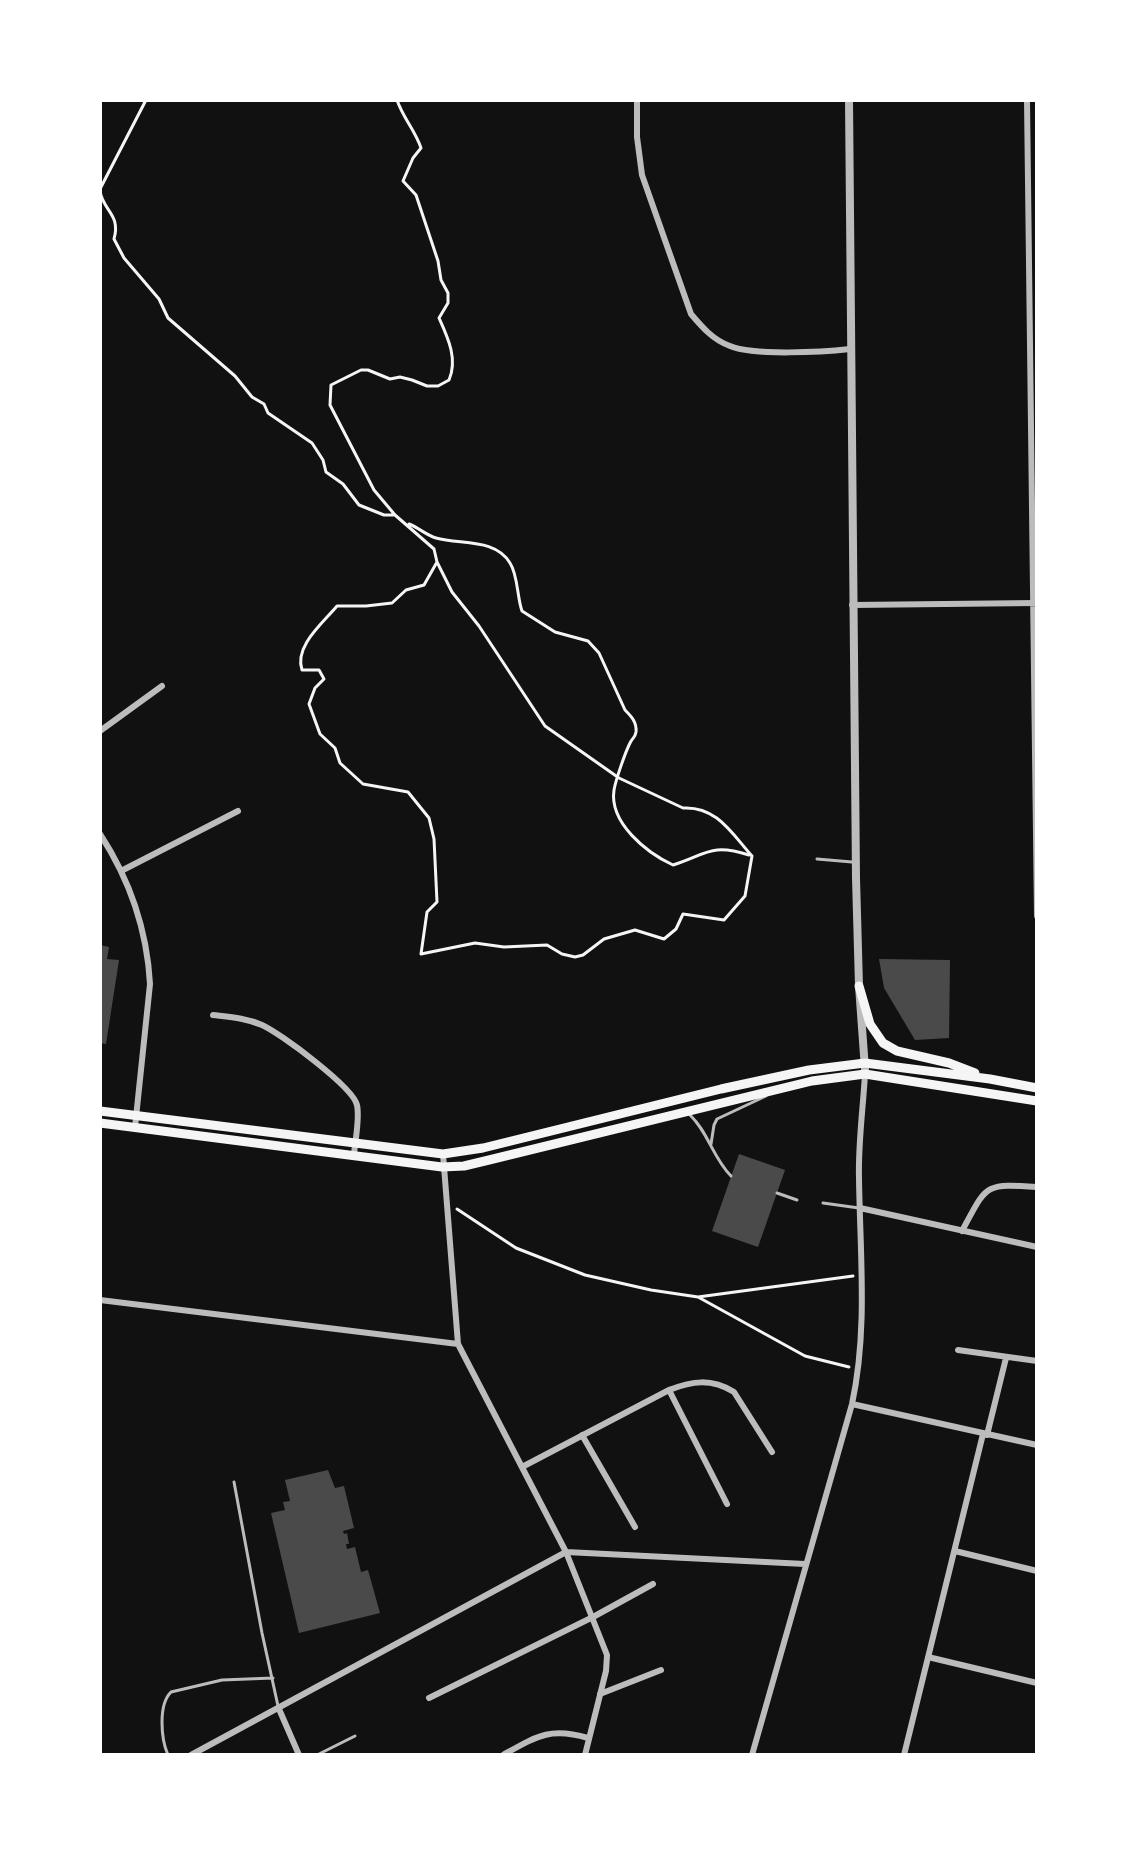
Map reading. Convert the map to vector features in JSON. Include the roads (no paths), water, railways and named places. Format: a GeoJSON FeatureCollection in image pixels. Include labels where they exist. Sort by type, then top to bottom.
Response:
{"type":"FeatureCollection","features":[{"type":"Feature","properties":{"kind":"main road"},"geometry":{"type":"LineString","coordinates":[[859,986],[870,1024],[883,1043],[897,1051],[949,1063],[990,1079]]}},
{"type":"Feature","properties":{"kind":"main road"},"geometry":{"type":"LineString","coordinates":[[100,1111],[443,1154],[483,1148],[809,1070],[865,1069],[990,1079],[1037,1088]]}},
{"type":"Feature","properties":{"kind":"main road"},"geometry":{"type":"LineString","coordinates":[[100,1123],[442,1167],[477,1163],[865,1069],[1037,1101]]}},
{"type":"Feature","properties":{"kind":"street"},"geometry":{"type":"LineString","coordinates":[[637,100],[637,137],[642,175],[691,314],[717,339],[732,347],[751,351],[850,349]]}},
{"type":"Feature","properties":{"kind":"street"},"geometry":{"type":"LineString","coordinates":[[752,1755],[859,1370],[862,1275],[859,1176],[865,1069],[856,862],[849,100]]}},
{"type":"Feature","properties":{"kind":"street"},"geometry":{"type":"LineString","coordinates":[[1027,100],[1034,410],[1037,916]]}},
{"type":"Feature","properties":{"kind":"street"},"geometry":{"type":"LineString","coordinates":[[852,605],[1035,603]]}},
{"type":"Feature","properties":{"kind":"street"},"geometry":{"type":"LineString","coordinates":[[100,731],[162,686]]}},
{"type":"Feature","properties":{"kind":"street"},"geometry":{"type":"LineString","coordinates":[[121,871],[238,811]]}},
{"type":"Feature","properties":{"kind":"street"},"geometry":{"type":"LineString","coordinates":[[100,834],[134,901],[149,964],[150,984],[135,1127]]}},
{"type":"Feature","properties":{"kind":"street"},"geometry":{"type":"LineString","coordinates":[[213,1015],[238,1017],[268,1028],[349,1090],[358,1107],[354,1155]]}},
{"type":"Feature","properties":{"kind":"street"},"geometry":{"type":"LineString","coordinates":[[443,1154],[458,1344],[566,1552],[607,1655],[585,1755]]}},
{"type":"Feature","properties":{"kind":"street"},"geometry":{"type":"LineString","coordinates":[[962,1231],[988,1189],[997,1185],[1037,1187]]}},
{"type":"Feature","properties":{"kind":"street"},"geometry":{"type":"LineString","coordinates":[[860,1208],[1037,1247]]}},
{"type":"Feature","properties":{"kind":"street"},"geometry":{"type":"LineString","coordinates":[[100,1300],[458,1344]]}},
{"type":"Feature","properties":{"kind":"street"},"geometry":{"type":"LineString","coordinates":[[958,1350],[1037,1361]]}},
{"type":"Feature","properties":{"kind":"street"},"geometry":{"type":"LineString","coordinates":[[904,1755],[1006,1358]]}},
{"type":"Feature","properties":{"kind":"street"},"geometry":{"type":"LineString","coordinates":[[522,1467],[669,1390],[695,1381],[729,1389],[772,1452]]}},
{"type":"Feature","properties":{"kind":"street"},"geometry":{"type":"LineString","coordinates":[[669,1390],[727,1504]]}},
{"type":"Feature","properties":{"kind":"street"},"geometry":{"type":"LineString","coordinates":[[852,1404],[1037,1445]]}},
{"type":"Feature","properties":{"kind":"street"},"geometry":{"type":"LineString","coordinates":[[582,1435],[635,1527]]}},
{"type":"Feature","properties":{"kind":"street"},"geometry":{"type":"LineString","coordinates":[[955,1551],[1037,1571]]}},
{"type":"Feature","properties":{"kind":"street"},"geometry":{"type":"LineString","coordinates":[[191,1755],[566,1552],[805,1564]]}},
{"type":"Feature","properties":{"kind":"street"},"geometry":{"type":"LineString","coordinates":[[429,1698],[653,1584]]}},
{"type":"Feature","properties":{"kind":"street"},"geometry":{"type":"LineString","coordinates":[[928,1657],[1037,1683]]}},
{"type":"Feature","properties":{"kind":"street"},"geometry":{"type":"LineString","coordinates":[[600,1694],[661,1670]]}},
{"type":"Feature","properties":{"kind":"street"},"geometry":{"type":"LineString","coordinates":[[279,1709],[299,1755]]}},
{"type":"Feature","properties":{"kind":"street"},"geometry":{"type":"LineString","coordinates":[[503,1755],[552,1732],[566,1731],[588,1738]]}},
{"type":"Feature","properties":{"kind":"lane"},"geometry":{"type":"LineString","coordinates":[[100,851],[108,846]]}},
{"type":"Feature","properties":{"kind":"lane"},"geometry":{"type":"LineString","coordinates":[[817,859],[856,862]]}},
{"type":"Feature","properties":{"kind":"lane"},"geometry":{"type":"LineString","coordinates":[[711,1144],[717,1119],[778,1089]]}},
{"type":"Feature","properties":{"kind":"lane"},"geometry":{"type":"LineString","coordinates":[[687,1112],[700,1125],[731,1176]]}},
{"type":"Feature","properties":{"kind":"lane"},"geometry":{"type":"LineString","coordinates":[[777,1193],[797,1200]]}},
{"type":"Feature","properties":{"kind":"lane"},"geometry":{"type":"LineString","coordinates":[[823,1203],[860,1208]]}},
{"type":"Feature","properties":{"kind":"lane"},"geometry":{"type":"LineString","coordinates":[[234,1482],[279,1709]]}},
{"type":"Feature","properties":{"kind":"lane"},"geometry":{"type":"LineString","coordinates":[[168,1755],[164,1746],[163,1715],[164,1703],[171,1692],[222,1680],[273,1678]]}},
{"type":"Feature","properties":{"kind":"lane"},"geometry":{"type":"LineString","coordinates":[[317,1755],[355,1736]]}}]}
